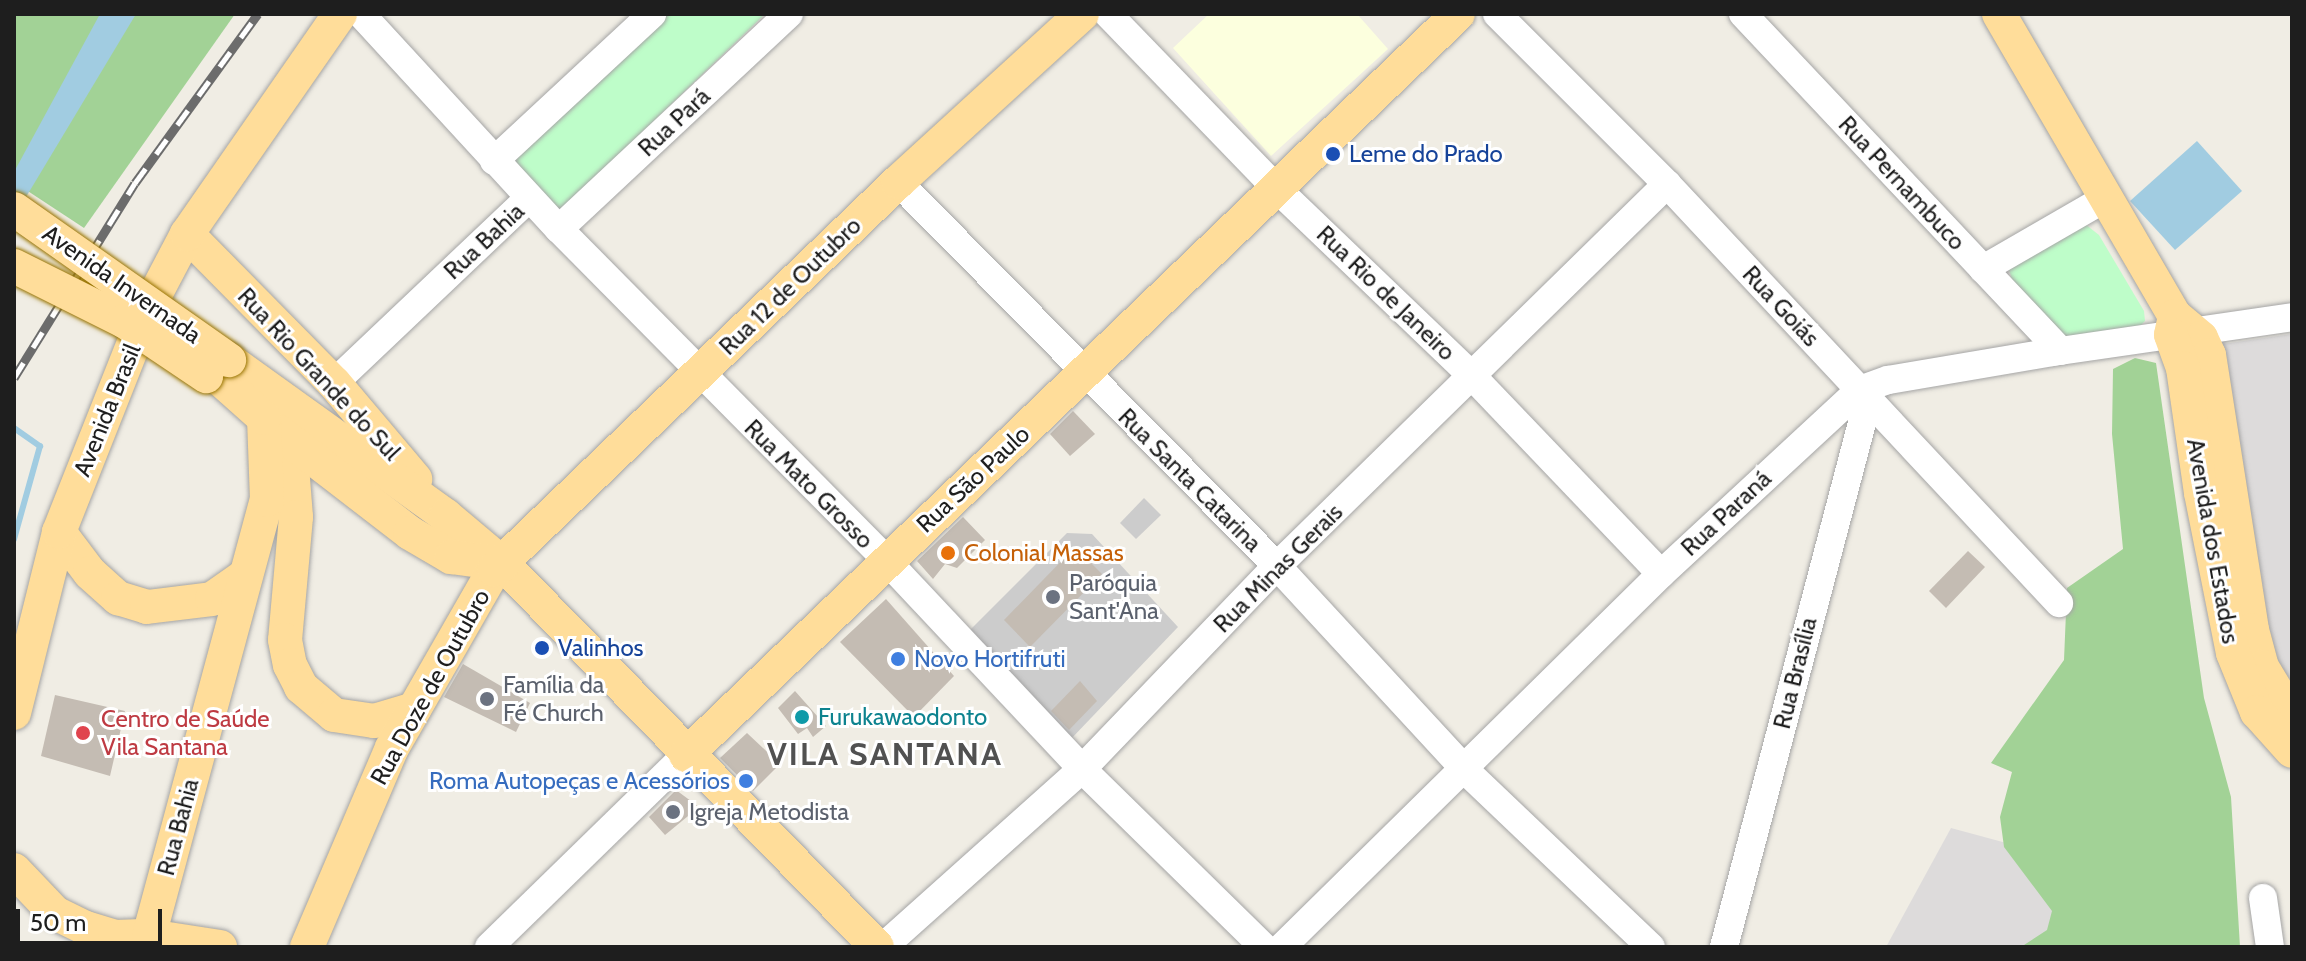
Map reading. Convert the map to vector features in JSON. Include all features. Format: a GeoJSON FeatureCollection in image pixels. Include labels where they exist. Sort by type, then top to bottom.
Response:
{"type":"FeatureCollection","features":[{"type":"Feature","properties":{"kind":"main road","name":"Avenida Brasil"},"geometry":{"type":"LineString","coordinates":[[14,713],[59,532],[146,312],[187,234],[340,14]]}},
{"type":"Feature","properties":{"kind":"main road","name":"Rua 12 de Outubro"},"geometry":{"type":"LineString","coordinates":[[503,564],[898,182],[1082,14]]}},
{"type":"Feature","properties":{"kind":"main road","name":"Rua São Paulo"},"geometry":{"type":"LineString","coordinates":[[686,755],[886,560],[1085,375],[1274,186],[1458,14]]}},
{"type":"Feature","properties":{"kind":"main road","name":"Avenida dos Estados"},"geometry":{"type":"LineString","coordinates":[[1999,14],[2180,328],[2214,375],[2252,630],[2262,667],[2292,717]]}},
{"type":"Feature","properties":{"kind":"main road","name":"Avenida Invernada"},"geometry":{"type":"LineString","coordinates":[[14,209],[220,375]]}},
{"type":"Feature","properties":{"kind":"main road","name":"Avenida Invernada"},"geometry":{"type":"LineString","coordinates":[[14,233],[220,375]]}},
{"type":"Feature","properties":{"kind":"main road","name":"Rua Rio Grande do Sul"},"geometry":{"type":"LineString","coordinates":[[187,234],[334,383],[446,516]]}},
{"type":"Feature","properties":{"kind":"main road"},"geometry":{"type":"LineString","coordinates":[[14,266],[124,321],[220,375],[446,516],[503,564],[686,755],[877,947]]}},
{"type":"Feature","properties":{"kind":"main road","name":"Avenida dos Estados"},"geometry":{"type":"LineString","coordinates":[[2180,328],[2201,493],[2233,653],[2257,712],[2292,751]]}},
{"type":"Feature","properties":{"kind":"main road"},"geometry":{"type":"LineString","coordinates":[[220,375],[270,424],[438,549],[464,562],[503,564]]}},
{"type":"Feature","properties":{"kind":"main road"},"geometry":{"type":"LineString","coordinates":[[270,424],[292,466],[295,501],[285,640],[290,665],[301,687],[334,715],[374,721],[414,709]]}},
{"type":"Feature","properties":{"kind":"main road","name":"Rua Bahia"},"geometry":{"type":"LineString","coordinates":[[149,936],[242,578],[267,500],[270,424]]}},
{"type":"Feature","properties":{"kind":"main road"},"geometry":{"type":"LineString","coordinates":[[59,532],[90,573],[118,598],[147,607],[212,599],[242,578]]}},
{"type":"Feature","properties":{"kind":"main road","name":"Rua Doze de Outubro"},"geometry":{"type":"LineString","coordinates":[[307,947],[414,709],[494,570],[503,564]]}},
{"type":"Feature","properties":{"kind":"main road"},"geometry":{"type":"LineString","coordinates":[[14,870],[55,913],[115,937],[149,936],[220,947]]}},
{"type":"Feature","properties":{"kind":"street","name":"Rua Mato Grosso"},"geometry":{"type":"LineString","coordinates":[[361,14],[494,161],[699,374],[886,560],[1082,769],[1264,947]]}},
{"type":"Feature","properties":{"kind":"street"},"geometry":{"type":"LineString","coordinates":[[494,161],[652,14]]}},
{"type":"Feature","properties":{"kind":"street","name":"Rua Pará"},"geometry":{"type":"LineString","coordinates":[[559,229],[789,14]]}},
{"type":"Feature","properties":{"kind":"street","name":"Rua Rio de Janeiro"},"geometry":{"type":"LineString","coordinates":[[1108,14],[1274,186],[1473,377],[1661,574]]}},
{"type":"Feature","properties":{"kind":"street","name":"Rua Goiás"},"geometry":{"type":"LineString","coordinates":[[1497,14],[1667,184],[2059,603]]}},
{"type":"Feature","properties":{"kind":"street","name":"Rua Pernambuco"},"geometry":{"type":"LineString","coordinates":[[1743,14],[2061,351]]}},
{"type":"Feature","properties":{"kind":"street","name":"Rua Santa Catarina"},"geometry":{"type":"LineString","coordinates":[[898,182],[1085,375],[1277,566],[1464,769],[1651,947]]}},
{"type":"Feature","properties":{"kind":"street","name":"Rua Minas Gerais"},"geometry":{"type":"LineString","coordinates":[[883,947],[1082,769],[1277,566],[1667,184]]}},
{"type":"Feature","properties":{"kind":"street","name":"Rua Bahia"},"geometry":{"type":"LineString","coordinates":[[334,383],[529,198]]}},
{"type":"Feature","properties":{"kind":"street"},"geometry":{"type":"LineString","coordinates":[[1983,269],[2106,198]]}},
{"type":"Feature","properties":{"kind":"street","name":"Rua Paraná"},"geometry":{"type":"LineString","coordinates":[[1282,947],[1661,574],[1864,395],[1888,380],[2180,328],[2292,317]]}},
{"type":"Feature","properties":{"kind":"street","name":"Rua Brasília"},"geometry":{"type":"LineString","coordinates":[[1724,947],[1864,395]]}},
{"type":"Feature","properties":{"kind":"street","name":"Rua São Paulo"},"geometry":{"type":"LineString","coordinates":[[489,947],[686,755]]}},
{"type":"Feature","properties":{"kind":"street"},"geometry":{"type":"LineString","coordinates":[[2263,898],[2270,947]]}},
{"type":"Feature","properties":{"kind":"shaded area"},"geometry":{"type":"Polygon","coordinates":[[[1209,14],[1357,14],[1388,49],[1271,156],[1173,48],[1209,14]]]}},
{"type":"Feature","properties":{"kind":"shaded area"},"geometry":{"type":"Polygon","coordinates":[[[2292,334],[2292,705],[2282,693],[2213,356],[2223,344],[2292,334]]]}},
{"type":"Feature","properties":{"kind":"shaded area"},"geometry":{"type":"Polygon","coordinates":[[[1144,498],[1161,515],[1136,539],[1120,523],[1144,498]]]}},
{"type":"Feature","properties":{"kind":"shaded area"},"geometry":{"type":"Polygon","coordinates":[[[1067,533],[1092,534],[1178,627],[1070,740],[964,636],[1067,533]]]}},
{"type":"Feature","properties":{"kind":"shaded area"},"geometry":{"type":"Polygon","coordinates":[[[1951,828],[2227,903],[2229,947],[1886,947],[1951,828]]]}},
{"type":"Feature","properties":{"kind":"green space"},"geometry":{"type":"Polygon","coordinates":[[[14,14],[235,14],[84,228],[14,182],[14,14]]]}},
{"type":"Feature","properties":{"kind":"green space"},"geometry":{"type":"Polygon","coordinates":[[[656,14],[765,14],[554,217],[498,159],[656,14]]]}},
{"type":"Feature","properties":{"kind":"green space"},"geometry":{"type":"Polygon","coordinates":[[[2085,224],[2099,235],[2144,311],[2145,321],[2138,328],[2075,338],[2058,334],[2012,280],[2008,266],[2085,224]]]}},
{"type":"Feature","properties":{"kind":"green space"},"geometry":{"type":"Polygon","coordinates":[[[2135,358],[2156,363],[2204,698],[2231,797],[2240,947],[2021,947],[2047,930],[2052,911],[2004,847],[2000,817],[2012,772],[1991,763],[2064,660],[2067,588],[2123,549],[2112,434],[2113,369],[2135,358]]]}},
{"type":"Feature","properties":{"kind":"water"},"geometry":{"type":"Polygon","coordinates":[[[100,14],[136,14],[14,217],[14,172],[100,14]]]}},
{"type":"Feature","properties":{"kind":"water"},"geometry":{"type":"Polygon","coordinates":[[[2197,141],[2242,191],[2175,250],[2130,201],[2197,141]]]}},
{"type":"Feature","properties":{"kind":"building"},"geometry":{"type":"Polygon","coordinates":[[[1073,411],[1095,434],[1070,456],[1050,434],[1073,411]]]}},
{"type":"Feature","properties":{"kind":"building","name":"Colonial Massas"},"geometry":{"type":"Polygon","coordinates":[[[963,517],[985,540],[957,568],[945,564],[933,579],[917,561],[963,517]]]}},
{"type":"Feature","properties":{"kind":"building","name":"Paróquia Sant'Ana"},"geometry":{"type":"Polygon","coordinates":[[[1075,547],[1102,574],[1030,647],[1004,620],[1075,547]]]}},
{"type":"Feature","properties":{"kind":"building"},"geometry":{"type":"Polygon","coordinates":[[[1968,551],[1985,567],[1946,608],[1929,591],[1968,551]]]}},
{"type":"Feature","properties":{"kind":"building","name":"Novo Hortifruti"},"geometry":{"type":"Polygon","coordinates":[[[886,599],[954,676],[914,717],[840,642],[886,599]]]}},
{"type":"Feature","properties":{"kind":"building","name":"Família da Fé Church"},"geometry":{"type":"Polygon","coordinates":[[[463,664],[530,703],[516,732],[444,697],[463,664]]]}},
{"type":"Feature","properties":{"kind":"building"},"geometry":{"type":"Polygon","coordinates":[[[1080,681],[1097,701],[1069,730],[1051,711],[1080,681]]]}},
{"type":"Feature","properties":{"kind":"building","name":"Furukawaodonto"},"geometry":{"type":"Polygon","coordinates":[[[795,691],[826,726],[813,737],[807,728],[798,734],[778,708],[795,691]]]}},
{"type":"Feature","properties":{"kind":"building","name":"Centro de Saúde Vila Santana"},"geometry":{"type":"Polygon","coordinates":[[[55,695],[125,711],[110,776],[41,756],[55,695]]]}},
{"type":"Feature","properties":{"kind":"building","name":"Roma Autopeças e Acessórios"},"geometry":{"type":"Polygon","coordinates":[[[747,733],[780,764],[753,791],[720,758],[747,733]]]}},
{"type":"Feature","properties":{"kind":"building","name":"Igreja Metodista"},"geometry":{"type":"Polygon","coordinates":[[[676,790],[699,807],[665,835],[649,817],[676,790]]]}},
{"type":"Feature","properties":{"kind":"waterway"},"geometry":{"type":"LineString","coordinates":[[14,428],[40,446],[14,539]]}},
{"type":"Feature","properties":{"kind":"railway"},"geometry":{"type":"LineString","coordinates":[[14,378],[135,183],[258,14]]}},
{"type":"Feature","properties":{"kind":"place","name":"Leme do Prado"},"geometry":{"type":"Point","coordinates":[1333,154]}},
{"type":"Feature","properties":{"kind":"place","name":"Colonial Massas"},"geometry":{"type":"Point","coordinates":[948,553]}},
{"type":"Feature","properties":{"kind":"place","name":"Paróquia Sant'Ana"},"geometry":{"type":"Point","coordinates":[1053,597]}},
{"type":"Feature","properties":{"kind":"place","name":"Valinhos"},"geometry":{"type":"Point","coordinates":[542,648]}},
{"type":"Feature","properties":{"kind":"place","name":"Novo Hortifruti"},"geometry":{"type":"Point","coordinates":[898,659]}},
{"type":"Feature","properties":{"kind":"place","name":"Família da Fé Church"},"geometry":{"type":"Point","coordinates":[487,699]}},
{"type":"Feature","properties":{"kind":"place","name":"Furukawaodonto"},"geometry":{"type":"Point","coordinates":[802,717]}},
{"type":"Feature","properties":{"kind":"place","name":"Centro de Saúde Vila Santana"},"geometry":{"type":"Point","coordinates":[83,733]}},
{"type":"Feature","properties":{"kind":"place","name":"Roma Autopeças e Acessórios"},"geometry":{"type":"Point","coordinates":[746,781]}},
{"type":"Feature","properties":{"kind":"place","name":"Igreja Metodista"},"geometry":{"type":"Point","coordinates":[673,812]}},
{"type":"Feature","properties":{"kind":"district","name":"VILA SANTANA"},"geometry":{"type":"Point","coordinates":[885,754]}}]}
